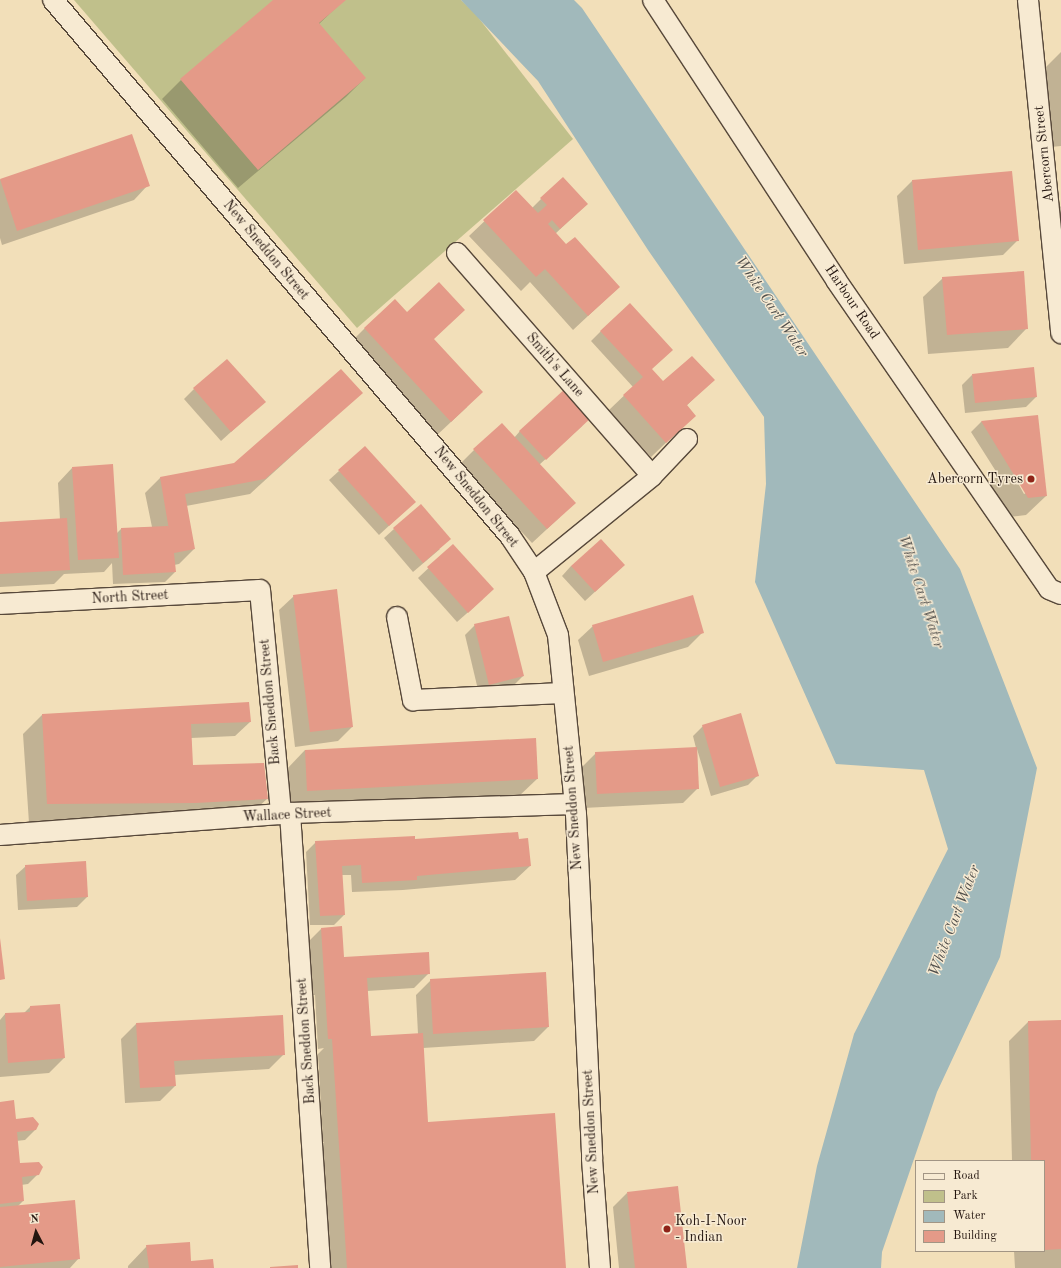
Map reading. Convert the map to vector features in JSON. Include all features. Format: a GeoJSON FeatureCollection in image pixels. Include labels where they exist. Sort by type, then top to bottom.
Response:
{"type":"FeatureCollection","features":[{"type":"Feature","properties":{"kind":"street","name":"New Sneddon Street"},"geometry":{"type":"LineString","coordinates":[[53,0],[510,536],[534,572],[558,635],[574,804],[592,1159],[600,1268]]}},
{"type":"Feature","properties":{"kind":"street","name":"Harbour Road"},"geometry":{"type":"LineString","coordinates":[[653,0],[836,280],[1049,589],[1061,594]]}},
{"type":"Feature","properties":{"kind":"street","name":"Abercorn Street"},"geometry":{"type":"LineString","coordinates":[[1028,0],[1053,166],[1061,332]]}},
{"type":"Feature","properties":{"kind":"street","name":"Smith's Lane"},"geometry":{"type":"LineString","coordinates":[[457,253],[652,476]]}},
{"type":"Feature","properties":{"kind":"street"},"geometry":{"type":"LineString","coordinates":[[534,572],[652,476],[687,439]]}},
{"type":"Feature","properties":{"kind":"street","name":"North Street"},"geometry":{"type":"LineString","coordinates":[[0,604],[260,590]]}},
{"type":"Feature","properties":{"kind":"street","name":"Back Sneddon Street"},"geometry":{"type":"LineString","coordinates":[[260,590],[285,814],[320,1268]]}},
{"type":"Feature","properties":{"kind":"street"},"geometry":{"type":"LineString","coordinates":[[397,618],[412,700],[563,693]]}},
{"type":"Feature","properties":{"kind":"street","name":"Wallace Street"},"geometry":{"type":"LineString","coordinates":[[0,835],[285,814],[574,804]]}},
{"type":"Feature","properties":{"kind":"green space"},"geometry":{"type":"Polygon","coordinates":[[[74,0],[461,0],[474,12],[573,139],[357,328],[74,0]]]}},
{"type":"Feature","properties":{"kind":"water","name":"White Cart Water"},"geometry":{"type":"Polygon","coordinates":[[[461,0],[574,0],[582,8],[960,569],[1037,768],[1000,957],[937,1092],[882,1252],[881,1268],[797,1268],[817,1166],[854,1034],[948,849],[924,770],[836,764],[755,582],[766,484],[764,417],[648,250],[538,81],[461,0]]]}},
{"type":"Feature","properties":{"kind":"building"},"geometry":{"type":"Polygon","coordinates":[[[273,0],[346,0],[319,23],[366,78],[258,170],[180,79],[273,0]]]}},
{"type":"Feature","properties":{"kind":"building"},"geometry":{"type":"Polygon","coordinates":[[[132,134],[150,186],[17,231],[0,179],[132,134]]]}},
{"type":"Feature","properties":{"kind":"building"},"geometry":{"type":"Polygon","coordinates":[[[1012,171],[1019,241],[918,250],[912,180],[1012,171]]]}},
{"type":"Feature","properties":{"kind":"building"},"geometry":{"type":"Polygon","coordinates":[[[563,177],[588,204],[560,229],[552,220],[548,224],[566,244],[575,237],[620,287],[588,316],[545,269],[536,277],[483,220],[516,190],[538,213],[547,205],[540,198],[563,177]]]}},
{"type":"Feature","properties":{"kind":"building"},"geometry":{"type":"Polygon","coordinates":[[[1024,271],[1028,329],[947,335],[942,277],[1024,271]]]}},
{"type":"Feature","properties":{"kind":"building"},"geometry":{"type":"Polygon","coordinates":[[[439,282],[465,310],[434,339],[483,392],[451,422],[364,328],[395,299],[407,312],[439,282]]]}},
{"type":"Feature","properties":{"kind":"building"},"geometry":{"type":"Polygon","coordinates":[[[630,303],[673,350],[652,369],[663,381],[692,356],[715,380],[687,405],[696,416],[666,443],[623,395],[643,377],[600,331],[630,303]]]}},
{"type":"Feature","properties":{"kind":"building"},"geometry":{"type":"Polygon","coordinates":[[[227,359],[266,402],[231,432],[193,388],[227,359]]]}},
{"type":"Feature","properties":{"kind":"building"},"geometry":{"type":"Polygon","coordinates":[[[1034,367],[1037,397],[975,403],[972,374],[1034,367]]]}},
{"type":"Feature","properties":{"kind":"building"},"geometry":{"type":"Polygon","coordinates":[[[341,369],[363,393],[265,479],[185,494],[195,549],[174,553],[176,572],[123,575],[121,528],[168,526],[169,530],[160,477],[234,463],[341,369]]]}},
{"type":"Feature","properties":{"kind":"building"},"geometry":{"type":"Polygon","coordinates":[[[567,387],[593,416],[546,460],[519,431],[567,387]]]}},
{"type":"Feature","properties":{"kind":"building"},"geometry":{"type":"Polygon","coordinates":[[[1038,415],[1047,496],[1028,498],[981,421],[1038,415]]]}},
{"type":"Feature","properties":{"kind":"building"},"geometry":{"type":"Polygon","coordinates":[[[502,423],[576,503],[547,529],[473,449],[502,423]]]}},
{"type":"Feature","properties":{"kind":"building"},"geometry":{"type":"Polygon","coordinates":[[[365,446],[416,502],[389,526],[338,470],[365,446]]]}},
{"type":"Feature","properties":{"kind":"building"},"geometry":{"type":"Polygon","coordinates":[[[113,464],[119,558],[78,560],[72,467],[113,464]]]}},
{"type":"Feature","properties":{"kind":"building"},"geometry":{"type":"Polygon","coordinates":[[[421,504],[451,539],[423,563],[393,528],[421,504]]]}},
{"type":"Feature","properties":{"kind":"building"},"geometry":{"type":"Polygon","coordinates":[[[67,518],[70,570],[0,574],[0,522],[67,518]]]}},
{"type":"Feature","properties":{"kind":"building"},"geometry":{"type":"Polygon","coordinates":[[[601,539],[625,565],[595,592],[571,566],[601,539]]]}},
{"type":"Feature","properties":{"kind":"building"},"geometry":{"type":"Polygon","coordinates":[[[453,544],[494,589],[468,613],[427,567],[453,544]]]}},
{"type":"Feature","properties":{"kind":"building"},"geometry":{"type":"Polygon","coordinates":[[[337,589],[353,727],[310,732],[293,595],[337,589]]]}},
{"type":"Feature","properties":{"kind":"building"},"geometry":{"type":"Polygon","coordinates":[[[693,595],[704,633],[603,662],[592,625],[693,595]]]}},
{"type":"Feature","properties":{"kind":"building"},"geometry":{"type":"Polygon","coordinates":[[[509,616],[524,676],[489,685],[474,624],[509,616]]]}},
{"type":"Feature","properties":{"kind":"building"},"geometry":{"type":"Polygon","coordinates":[[[249,702],[251,722],[191,724],[193,765],[264,763],[268,799],[195,803],[47,804],[42,714],[249,702]]]}},
{"type":"Feature","properties":{"kind":"building"},"geometry":{"type":"Polygon","coordinates":[[[741,713],[759,776],[720,787],[702,725],[741,713]]]}},
{"type":"Feature","properties":{"kind":"building"},"geometry":{"type":"Polygon","coordinates":[[[536,738],[538,779],[307,791],[305,750],[536,738]]]}},
{"type":"Feature","properties":{"kind":"building"},"geometry":{"type":"Polygon","coordinates":[[[697,747],[699,789],[597,794],[595,752],[697,747]]]}},
{"type":"Feature","properties":{"kind":"building"},"geometry":{"type":"Polygon","coordinates":[[[518,832],[519,839],[528,838],[531,866],[417,876],[417,880],[362,883],[361,865],[342,866],[345,915],[320,916],[315,841],[415,836],[415,839],[518,832]]]}},
{"type":"Feature","properties":{"kind":"building"},"geometry":{"type":"Polygon","coordinates":[[[86,861],[88,897],[27,901],[25,865],[86,861]]]}},
{"type":"Feature","properties":{"kind":"building"},"geometry":{"type":"Polygon","coordinates":[[[342,926],[344,957],[429,952],[430,974],[367,978],[371,1036],[423,1033],[428,1122],[555,1113],[566,1268],[347,1268],[332,1039],[328,1039],[321,928],[342,926]]]}},
{"type":"Feature","properties":{"kind":"building"},"geometry":{"type":"Polygon","coordinates":[[[0,938],[5,979],[0,980],[0,938]]]}},
{"type":"Feature","properties":{"kind":"building"},"geometry":{"type":"Polygon","coordinates":[[[546,972],[549,1027],[433,1034],[430,979],[546,972]]]}},
{"type":"Feature","properties":{"kind":"building"},"geometry":{"type":"Polygon","coordinates":[[[60,1004],[65,1058],[8,1063],[5,1013],[30,1012],[30,1006],[60,1004]]]}},
{"type":"Feature","properties":{"kind":"building"},"geometry":{"type":"Polygon","coordinates":[[[283,1015],[285,1055],[174,1061],[176,1086],[140,1088],[136,1023],[283,1015]]]}},
{"type":"Feature","properties":{"kind":"building"},"geometry":{"type":"Polygon","coordinates":[[[1061,1020],[1061,1249],[1045,1250],[1045,1160],[1031,1160],[1028,1021],[1061,1020]]]}},
{"type":"Feature","properties":{"kind":"building"},"geometry":{"type":"Polygon","coordinates":[[[14,1100],[16,1119],[33,1117],[39,1124],[36,1130],[17,1132],[20,1163],[39,1162],[43,1167],[39,1175],[22,1177],[24,1201],[0,1204],[0,1102],[14,1100]]]}},
{"type":"Feature","properties":{"kind":"building"},"geometry":{"type":"Polygon","coordinates":[[[678,1186],[687,1268],[635,1268],[627,1192],[678,1186]]]}},
{"type":"Feature","properties":{"kind":"building"},"geometry":{"type":"Polygon","coordinates":[[[75,1200],[80,1259],[0,1267],[0,1207],[75,1200]]]}},
{"type":"Feature","properties":{"kind":"building"},"geometry":{"type":"Polygon","coordinates":[[[190,1242],[191,1261],[213,1259],[214,1268],[149,1268],[146,1245],[190,1242]]]}},
{"type":"Feature","properties":{"kind":"building"},"geometry":{"type":"Polygon","coordinates":[[[298,1265],[298,1268],[270,1268],[270,1267],[298,1265]]]}},
{"type":"Feature","properties":{"kind":"place","name":"Abercorn Tyres"},"geometry":{"type":"Point","coordinates":[1031,479]}},
{"type":"Feature","properties":{"kind":"place","name":"Koh-I-Noor - Indian"},"geometry":{"type":"Point","coordinates":[667,1229]}}]}
